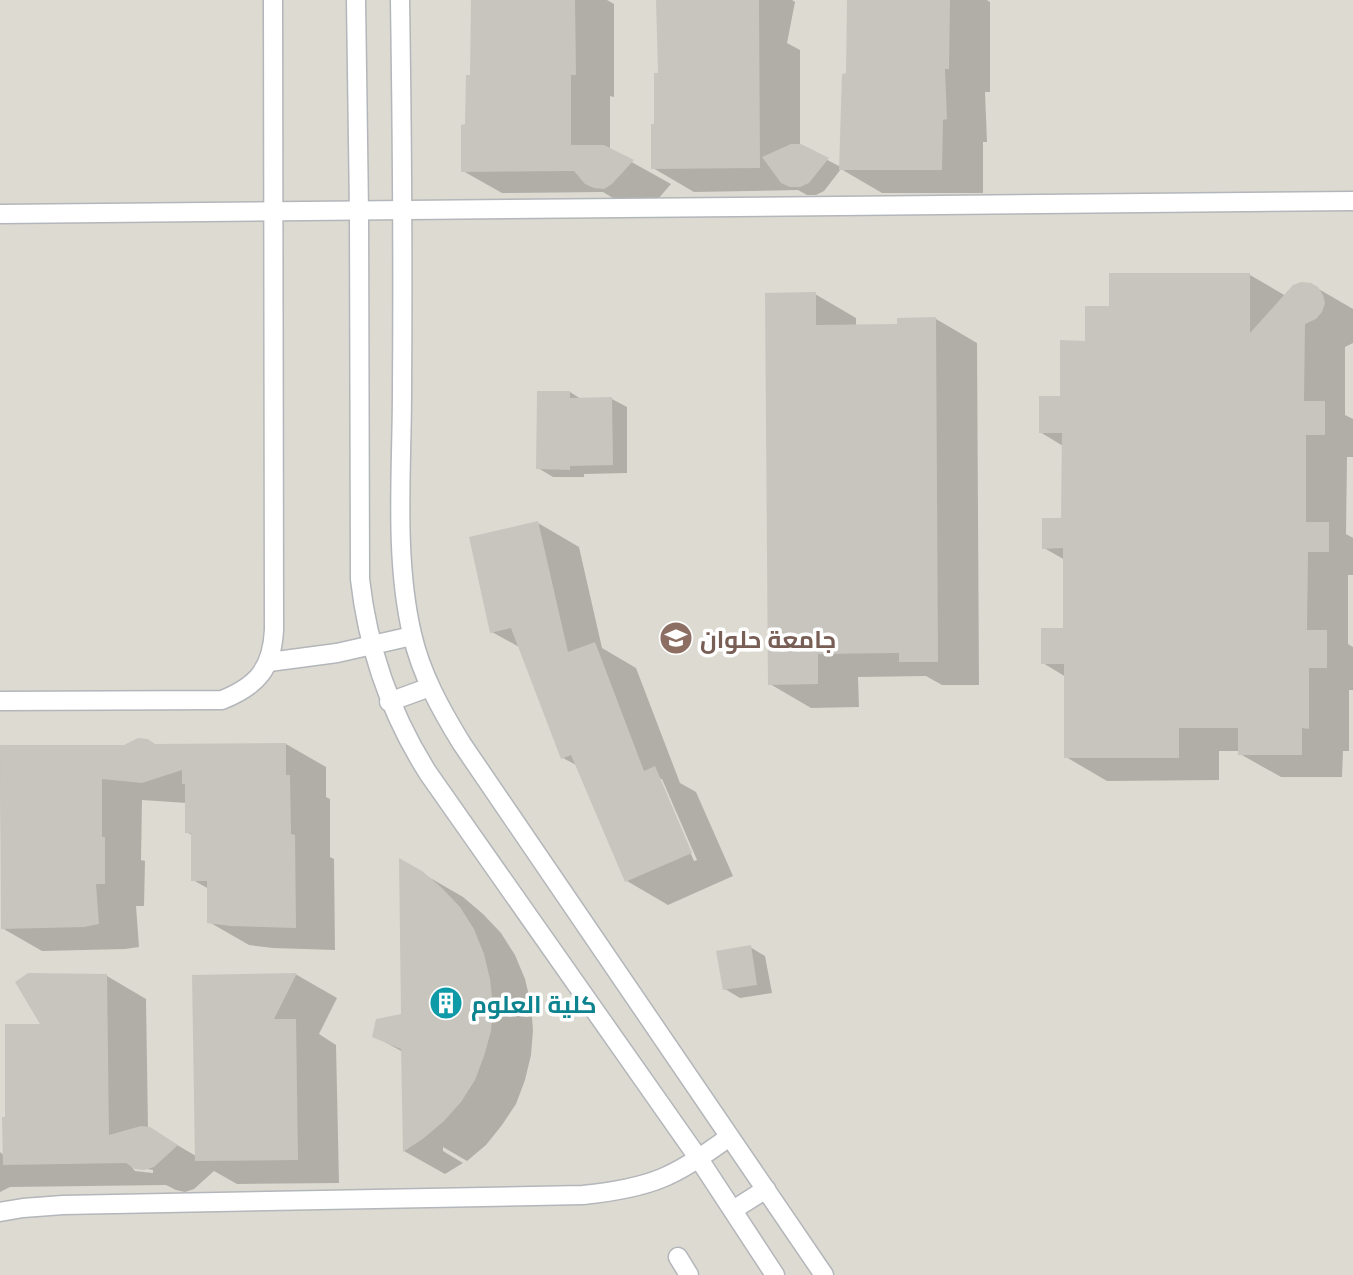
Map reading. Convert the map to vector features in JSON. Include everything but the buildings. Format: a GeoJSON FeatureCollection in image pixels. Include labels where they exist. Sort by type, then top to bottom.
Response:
{"type":"FeatureCollection","features":[{"type":"Feature","properties":{"kind":"lane"},"geometry":{"type":"LineString","coordinates":[[0,701],[222,700],[241,692],[257,680],[269,662],[274,630],[273,0]]}},
{"type":"Feature","properties":{"kind":"lane"},"geometry":{"type":"LineString","coordinates":[[356,0],[360,556],[364,613],[371,646],[389,702],[428,773],[699,1160],[775,1275]]}},
{"type":"Feature","properties":{"kind":"lane"},"geometry":{"type":"LineString","coordinates":[[400,0],[402,557],[412,636],[430,687],[462,744],[824,1275]]}},
{"type":"Feature","properties":{"kind":"lane"},"geometry":{"type":"LineString","coordinates":[[0,214],[1353,201]]}},
{"type":"Feature","properties":{"kind":"lane"},"geometry":{"type":"LineString","coordinates":[[269,662],[371,646],[412,636]]}},
{"type":"Feature","properties":{"kind":"lane"},"geometry":{"type":"LineString","coordinates":[[389,702],[430,687]]}},
{"type":"Feature","properties":{"kind":"lane"},"geometry":{"type":"LineString","coordinates":[[0,1212],[63,1205],[583,1195],[632,1189],[656,1182],[699,1160],[729,1137]]}},
{"type":"Feature","properties":{"kind":"lane"},"geometry":{"type":"LineString","coordinates":[[733,1210],[766,1189]]}},
{"type":"Feature","properties":{"kind":"lane"},"geometry":{"type":"LineString","coordinates":[[678,1257],[689,1275]]}},
{"type":"Feature","properties":{"kind":"shaded area","name":"جامعة حلوان"},"geometry":{"type":"Polygon","coordinates":[[[0,0],[1353,0],[1353,1275],[0,1275],[0,0]]]}},
{"type":"Feature","properties":{"kind":"place","name":"جامعة حلوان"},"geometry":{"type":"Point","coordinates":[676,638]}},
{"type":"Feature","properties":{"kind":"place","name":"كلية العلوم"},"geometry":{"type":"Point","coordinates":[446,1003]}}]}
